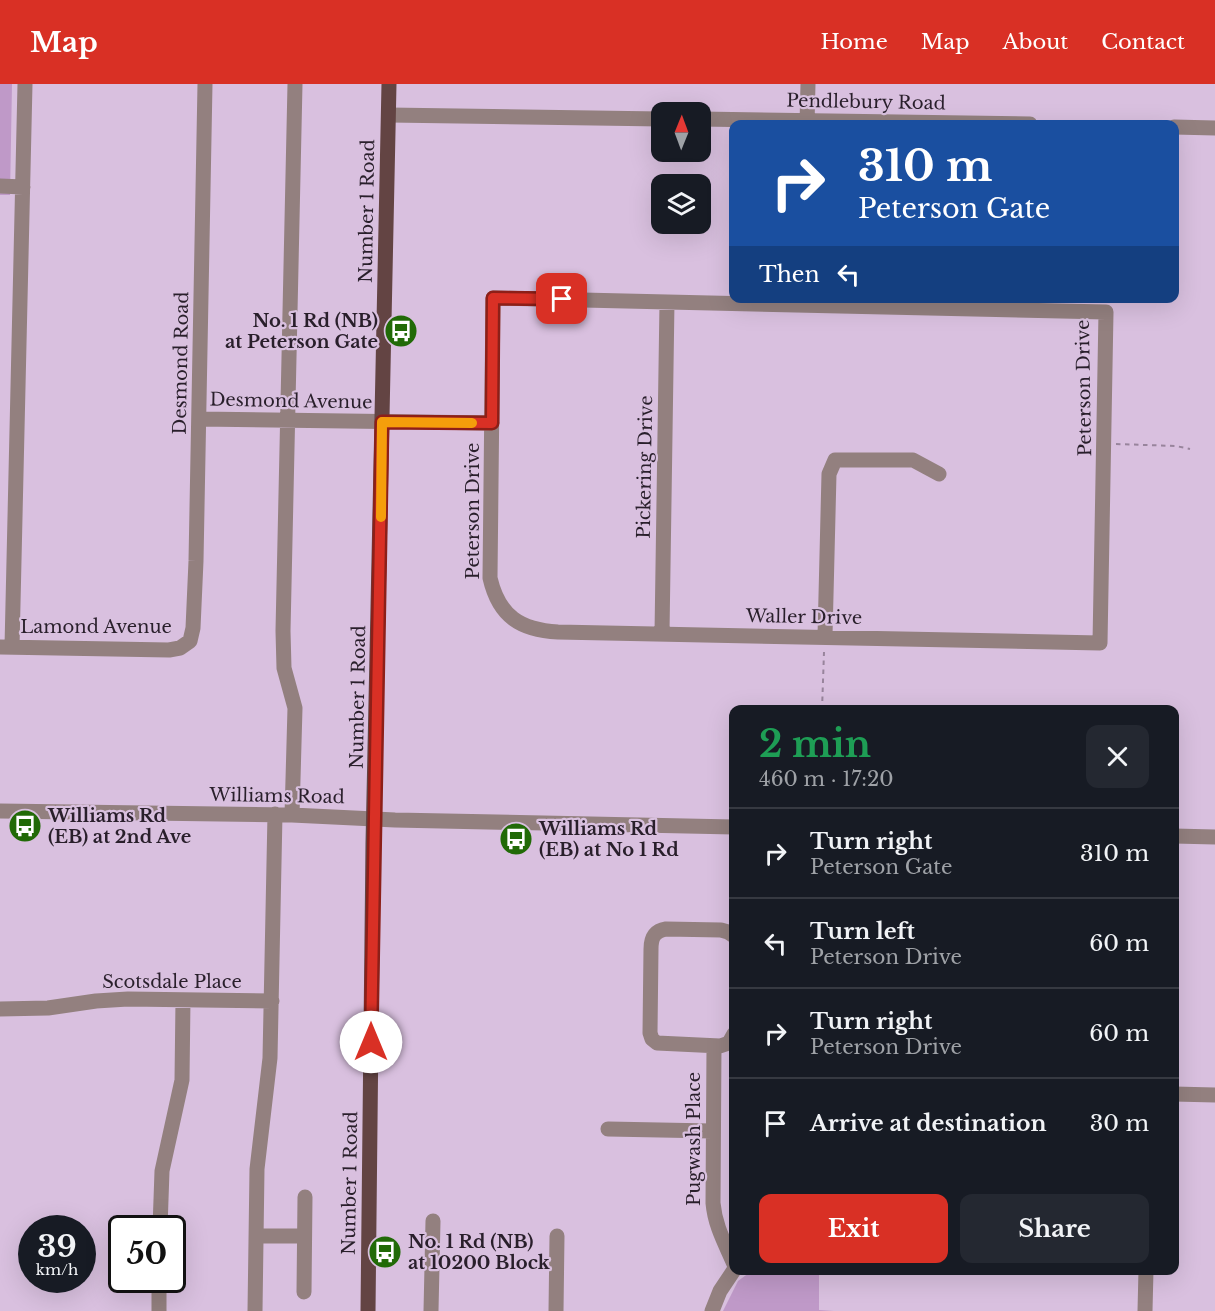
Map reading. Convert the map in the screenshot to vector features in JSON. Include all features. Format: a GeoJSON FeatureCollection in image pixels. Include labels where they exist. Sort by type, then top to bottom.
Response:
{"type":"FeatureCollection","features":[{"type":"Feature","properties":{"kind":"main road","name":"Number 1 Road"},"geometry":{"type":"LineString","coordinates":[[368,1311],[374,818],[389,84]]}},
{"type":"Feature","properties":{"kind":"street"},"geometry":{"type":"LineString","coordinates":[[6,647],[25,84]]}},
{"type":"Feature","properties":{"kind":"street","name":"Desmond Road"},"geometry":{"type":"LineString","coordinates":[[190,641],[193,628],[206,84]]}},
{"type":"Feature","properties":{"kind":"street"},"geometry":{"type":"LineString","coordinates":[[292,815],[295,708],[284,668],[283,631],[295,84]]}},
{"type":"Feature","properties":{"kind":"street"},"geometry":{"type":"LineString","coordinates":[[807,120],[808,84]]}},
{"type":"Feature","properties":{"kind":"street"},"geometry":{"type":"LineString","coordinates":[[389,115],[651,118]]}},
{"type":"Feature","properties":{"kind":"street","name":"Pendlebury Road"},"geometry":{"type":"LineString","coordinates":[[711,119],[736,120]]}},
{"type":"Feature","properties":{"kind":"street"},"geometry":{"type":"LineString","coordinates":[[1179,127],[1215,128]]}},
{"type":"Feature","properties":{"kind":"street"},"geometry":{"type":"LineString","coordinates":[[0,186],[23,187]]}},
{"type":"Feature","properties":{"kind":"street","name":"Peterson Drive"},"geometry":{"type":"LineString","coordinates":[[511,618],[498,602],[490,578],[493,298],[729,302]]}},
{"type":"Feature","properties":{"kind":"street","name":"Pickering Drive"},"geometry":{"type":"LineString","coordinates":[[662,633],[668,302]]}},
{"type":"Feature","properties":{"kind":"street","name":"Peterson Drive"},"geometry":{"type":"LineString","coordinates":[[836,303],[1106,312],[1100,643]]}},
{"type":"Feature","properties":{"kind":"street","name":"Desmond Avenue"},"geometry":{"type":"LineString","coordinates":[[199,419],[492,423]]}},
{"type":"Feature","properties":{"kind":"street"},"geometry":{"type":"LineString","coordinates":[[824,642],[829,474],[835,460],[913,460],[939,474]]}},
{"type":"Feature","properties":{"kind":"street","name":"Waller Drive"},"geometry":{"type":"LineString","coordinates":[[511,618],[524,626],[543,631],[662,633],[824,642],[1100,643]]}},
{"type":"Feature","properties":{"kind":"street","name":"Lamond Avenue"},"geometry":{"type":"LineString","coordinates":[[6,647],[169,650],[180,648],[190,641]]}},
{"type":"Feature","properties":{"kind":"street","name":"Williams Road"},"geometry":{"type":"LineString","coordinates":[[0,811],[275,814],[729,827]]}},
{"type":"Feature","properties":{"kind":"street"},"geometry":{"type":"LineString","coordinates":[[255,1311],[257,1169],[269,1081],[275,814]]}},
{"type":"Feature","properties":{"kind":"street"},"geometry":{"type":"LineString","coordinates":[[1179,836],[1215,837]]}},
{"type":"Feature","properties":{"kind":"street"},"geometry":{"type":"LineString","coordinates":[[729,933],[721,930],[666,930],[656,933],[651,943],[650,1033],[652,1040],[661,1044],[714,1046],[729,1044]]}},
{"type":"Feature","properties":{"kind":"street","name":"Scotsdale Place"},"geometry":{"type":"LineString","coordinates":[[0,1009],[48,1008],[111,999],[272,1001]]}},
{"type":"Feature","properties":{"kind":"street"},"geometry":{"type":"LineString","coordinates":[[160,1215],[162,1171],[182,1080],[183,1000]]}},
{"type":"Feature","properties":{"kind":"street","name":"Pugwash Place"},"geometry":{"type":"LineString","coordinates":[[714,1046],[712,1131],[714,1219],[729,1253]]}},
{"type":"Feature","properties":{"kind":"street"},"geometry":{"type":"LineString","coordinates":[[1179,1094],[1215,1095]]}},
{"type":"Feature","properties":{"kind":"street"},"geometry":{"type":"LineString","coordinates":[[608,1130],[712,1131]]}},
{"type":"Feature","properties":{"kind":"street"},"geometry":{"type":"LineString","coordinates":[[304,1292],[305,1197]]}},
{"type":"Feature","properties":{"kind":"street"},"geometry":{"type":"LineString","coordinates":[[431,1311],[433,1221]]}},
{"type":"Feature","properties":{"kind":"street"},"geometry":{"type":"LineString","coordinates":[[256,1236],[304,1236]]}},
{"type":"Feature","properties":{"kind":"street"},"geometry":{"type":"LineString","coordinates":[[556,1311],[557,1236]]}},
{"type":"Feature","properties":{"kind":"street"},"geometry":{"type":"LineString","coordinates":[[712,1311],[731,1275]]}},
{"type":"Feature","properties":{"kind":"street"},"geometry":{"type":"LineString","coordinates":[[1145,1311],[1146,1275]]}},
{"type":"Feature","properties":{"kind":"street"},"geometry":{"type":"LineString","coordinates":[[159,1293],[159,1311]]}},
{"type":"Feature","properties":{"kind":"path"},"geometry":{"type":"LineString","coordinates":[[1104,444],[1190,448]]}},
{"type":"Feature","properties":{"kind":"path"},"geometry":{"type":"LineString","coordinates":[[822,705],[824,642]]}},
{"type":"Feature","properties":{"kind":"shaded area"},"geometry":{"type":"Polygon","coordinates":[[[0,84],[12,84],[10,195],[0,195],[0,84]]]}},
{"type":"Feature","properties":{"kind":"shaded area"},"geometry":{"type":"Polygon","coordinates":[[[746,1275],[819,1275],[819,1310],[834,1311],[723,1311],[738,1281],[746,1275]]]}},
{"type":"Feature","properties":{"kind":"slow traffic"},"geometry":{"type":"LineString","coordinates":[[381,517],[382,422],[472,423]]}},
{"type":"Feature","properties":{"kind":"place","name":"No. 1 Rd (NB) at Peterson Gate"},"geometry":{"type":"Point","coordinates":[401,331]}},
{"type":"Feature","properties":{"kind":"place","name":"Williams Rd (EB) at 2nd Ave"},"geometry":{"type":"Point","coordinates":[25,826]}},
{"type":"Feature","properties":{"kind":"place","name":"Williams Rd (EB) at No 1 Rd"},"geometry":{"type":"Point","coordinates":[516,839]}},
{"type":"Feature","properties":{"kind":"place","name":"No. 1 Rd (NB) at 10200 Block"},"geometry":{"type":"Point","coordinates":[385,1252]}},
{"type":"Feature","properties":{"kind":"route"},"geometry":{"type":"LineString","coordinates":[[371,1042],[382,422],[492,423],[493,298],[562,299]]}}]}
